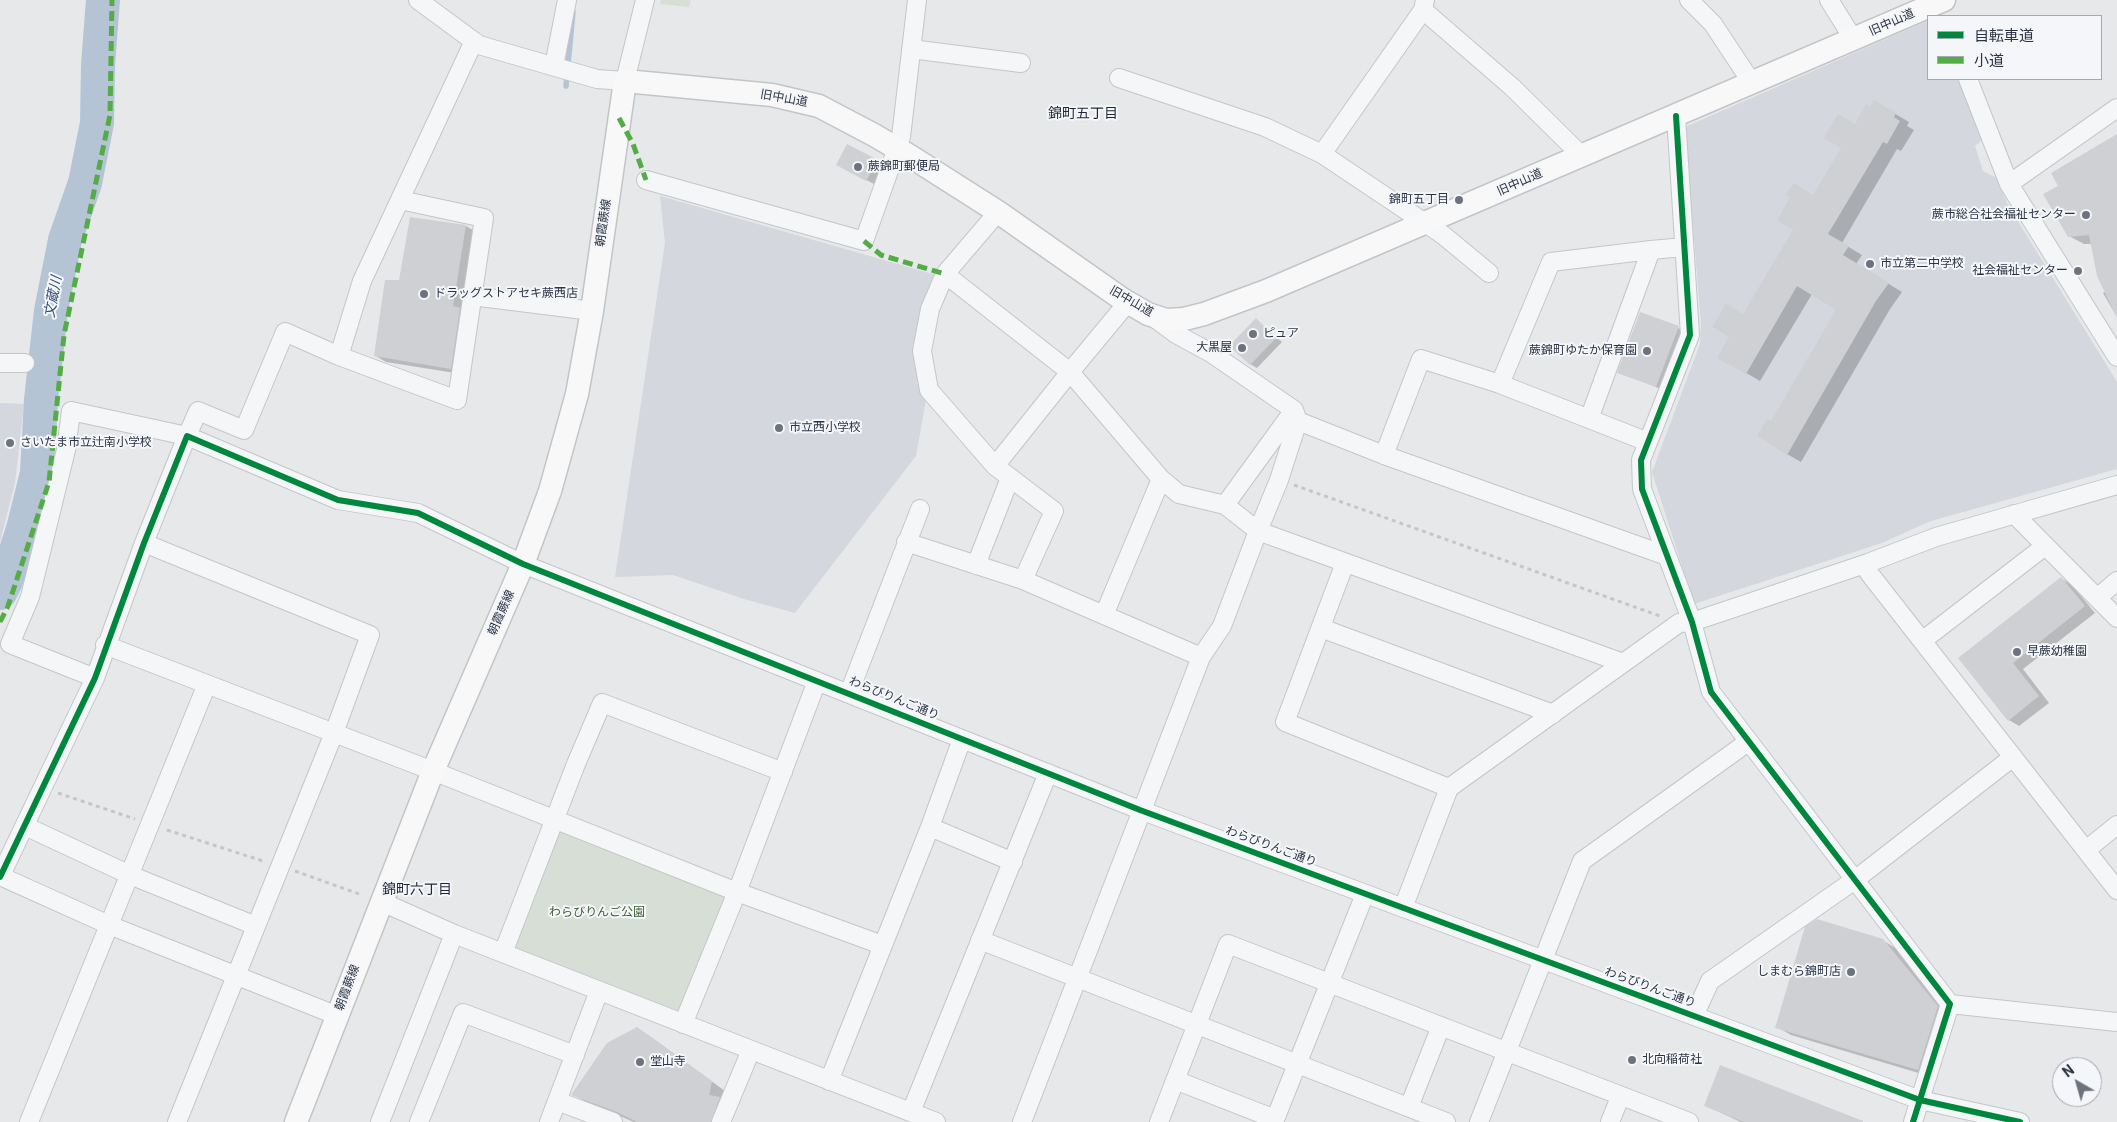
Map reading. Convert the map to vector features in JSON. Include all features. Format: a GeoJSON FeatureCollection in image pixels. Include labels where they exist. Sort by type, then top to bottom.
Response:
{"type":"FeatureCollection","features":[{"type":"Feature","properties":{"kind":"main road","name":"旧中山道"},"geometry":{"type":"LineString","coordinates":[[625,81],[772,95],[819,106],[898,149],[998,212],[1148,314],[1166,320],[1184,319],[1204,314],[1266,291],[1752,83],[1854,40],[1942,6]]}},
{"type":"Feature","properties":{"kind":"main road","name":"朝霞蕨線"},"geometry":{"type":"LineString","coordinates":[[299,1121],[433,770],[523,564],[550,491],[576,394],[592,311],[625,81]]}},
{"type":"Feature","properties":{"kind":"street","name":"旧中山道"},"geometry":{"type":"LineString","coordinates":[[418,0],[474,41],[511,55],[597,79],[625,81]]}},
{"type":"Feature","properties":{"kind":"street"},"geometry":{"type":"LineString","coordinates":[[554,66],[567,0]]}},
{"type":"Feature","properties":{"kind":"street"},"geometry":{"type":"LineString","coordinates":[[625,81],[645,0]]}},
{"type":"Feature","properties":{"kind":"street"},"geometry":{"type":"LineString","coordinates":[[646,180],[864,241],[901,137],[916,0]]}},
{"type":"Feature","properties":{"kind":"street"},"geometry":{"type":"LineString","coordinates":[[1689,0],[1713,24],[1752,83]]}},
{"type":"Feature","properties":{"kind":"street"},"geometry":{"type":"LineString","coordinates":[[1829,0],[1854,40]]}},
{"type":"Feature","properties":{"kind":"street"},"geometry":{"type":"LineString","coordinates":[[1322,154],[1424,5],[1512,87],[1582,156]]}},
{"type":"Feature","properties":{"kind":"street"},"geometry":{"type":"LineString","coordinates":[[340,356],[362,282],[474,41]]}},
{"type":"Feature","properties":{"kind":"street"},"geometry":{"type":"LineString","coordinates":[[911,49],[1021,63]]}},
{"type":"Feature","properties":{"kind":"street"},"geometry":{"type":"LineString","coordinates":[[1119,78],[1265,127],[1322,154],[1443,235],[1489,273]]}},
{"type":"Feature","properties":{"kind":"street"},"geometry":{"type":"LineString","coordinates":[[1968,80],[2009,184],[2117,357]]}},
{"type":"Feature","properties":{"kind":"street"},"geometry":{"type":"LineString","coordinates":[[2009,184],[2117,108]]}},
{"type":"Feature","properties":{"kind":"street"},"geometry":{"type":"LineString","coordinates":[[1676,116],[1690,335],[1642,460],[1642,489],[1667,556],[1686,622],[1711,692],[1950,1004],[2117,1022]]}},
{"type":"Feature","properties":{"kind":"street"},"geometry":{"type":"LineString","coordinates":[[338,1016],[109,924],[0,876],[95,678],[105,646],[144,543],[198,412],[244,430],[285,332],[340,356],[457,400],[484,218],[400,200]]}},
{"type":"Feature","properties":{"kind":"street"},"geometry":{"type":"LineString","coordinates":[[998,212],[945,274],[930,309],[922,351],[929,390],[995,466],[1054,511],[1023,580]]}},
{"type":"Feature","properties":{"kind":"street"},"geometry":{"type":"LineString","coordinates":[[1500,384],[1551,262],[1684,247]]}},
{"type":"Feature","properties":{"kind":"street"},"geometry":{"type":"LineString","coordinates":[[1589,419],[1651,250]]}},
{"type":"Feature","properties":{"kind":"street"},"geometry":{"type":"LineString","coordinates":[[945,274],[1070,372],[1161,479],[1180,494],[1225,505],[1258,531],[1623,663]]}},
{"type":"Feature","properties":{"kind":"street"},"geometry":{"type":"LineString","coordinates":[[472,296],[592,311]]}},
{"type":"Feature","properties":{"kind":"street"},"geometry":{"type":"LineString","coordinates":[[995,466],[1128,302]]}},
{"type":"Feature","properties":{"kind":"street"},"geometry":{"type":"LineString","coordinates":[[1148,314],[1176,334],[1211,353],[1296,416],[1384,455],[1667,556]]}},
{"type":"Feature","properties":{"kind":"street"},"geometry":{"type":"LineString","coordinates":[[1384,455],[1421,359],[1500,384],[1648,442]]}},
{"type":"Feature","properties":{"kind":"street"},"geometry":{"type":"LineString","coordinates":[[0,362],[25,363]]}},
{"type":"Feature","properties":{"kind":"street","name":"わらびりんご通り"},"geometry":{"type":"LineString","coordinates":[[95,678],[10,644],[30,597],[66,450],[70,411],[187,436],[338,500],[418,513],[523,564],[1140,810],[1920,1100],[2020,1122]]}},
{"type":"Feature","properties":{"kind":"street"},"geometry":{"type":"LineString","coordinates":[[1022,1122],[1140,810],[1201,657],[1222,626],[1258,531],[1280,480],[1296,416]]}},
{"type":"Feature","properties":{"kind":"street"},"geometry":{"type":"LineString","coordinates":[[1225,505],[1296,416]]}},
{"type":"Feature","properties":{"kind":"street"},"geometry":{"type":"LineString","coordinates":[[976,565],[1010,478]]}},
{"type":"Feature","properties":{"kind":"street"},"geometry":{"type":"LineString","coordinates":[[1104,615],[1161,479]]}},
{"type":"Feature","properties":{"kind":"street"},"geometry":{"type":"LineString","coordinates":[[1402,908],[1449,788],[1623,663],[1686,622],[1868,563],[1936,537],[2117,485]]}},
{"type":"Feature","properties":{"kind":"street"},"geometry":{"type":"LineString","coordinates":[[849,693],[920,510]]}},
{"type":"Feature","properties":{"kind":"street"},"geometry":{"type":"LineString","coordinates":[[2014,514],[2117,618]]}},
{"type":"Feature","properties":{"kind":"street"},"geometry":{"type":"LineString","coordinates":[[906,542],[1023,580],[1201,657]]}},
{"type":"Feature","properties":{"kind":"street"},"geometry":{"type":"LineString","coordinates":[[144,543],[370,635],[334,733],[176,1122]]}},
{"type":"Feature","properties":{"kind":"street"},"geometry":{"type":"LineString","coordinates":[[1922,641],[2045,546]]}},
{"type":"Feature","properties":{"kind":"street"},"geometry":{"type":"LineString","coordinates":[[1345,563],[1285,722],[1449,788]]}},
{"type":"Feature","properties":{"kind":"street"},"geometry":{"type":"LineString","coordinates":[[1868,563],[1869,572],[2117,890]]}},
{"type":"Feature","properties":{"kind":"street"},"geometry":{"type":"LineString","coordinates":[[2097,598],[2117,581]]}},
{"type":"Feature","properties":{"kind":"street"},"geometry":{"type":"LineString","coordinates":[[1321,628],[1553,714]]}},
{"type":"Feature","properties":{"kind":"street"},"geometry":{"type":"LineString","coordinates":[[105,646],[433,770],[737,892],[882,945]]}},
{"type":"Feature","properties":{"kind":"street"},"geometry":{"type":"LineString","coordinates":[[683,1024],[737,892],[817,681]]}},
{"type":"Feature","properties":{"kind":"street"},"geometry":{"type":"LineString","coordinates":[[29,1122],[207,684]]}},
{"type":"Feature","properties":{"kind":"street"},"geometry":{"type":"LineString","coordinates":[[503,953],[602,703],[783,772]]}},
{"type":"Feature","properties":{"kind":"street"},"geometry":{"type":"LineString","coordinates":[[829,1081],[930,827],[962,739]]}},
{"type":"Feature","properties":{"kind":"street"},"geometry":{"type":"LineString","coordinates":[[1479,1122],[1582,861],[1748,742]]}},
{"type":"Feature","properties":{"kind":"street"},"geometry":{"type":"LineString","coordinates":[[1694,1016],[1710,981],[1856,879],[2013,757]]}},
{"type":"Feature","properties":{"kind":"street"},"geometry":{"type":"LineString","coordinates":[[911,1112],[1048,773]]}},
{"type":"Feature","properties":{"kind":"street"},"geometry":{"type":"LineString","coordinates":[[2086,850],[2117,825]]}},
{"type":"Feature","properties":{"kind":"street"},"geometry":{"type":"LineString","coordinates":[[25,826],[130,875],[256,926]]}},
{"type":"Feature","properties":{"kind":"street"},"geometry":{"type":"LineString","coordinates":[[930,827],[1013,862]]}},
{"type":"Feature","properties":{"kind":"street"},"geometry":{"type":"LineString","coordinates":[[1175,1080],[1274,1121],[1365,894]]}},
{"type":"Feature","properties":{"kind":"street"},"geometry":{"type":"LineString","coordinates":[[382,902],[454,934],[936,1122]]}},
{"type":"Feature","properties":{"kind":"street"},"geometry":{"type":"LineString","coordinates":[[380,1122],[454,934]]}},
{"type":"Feature","properties":{"kind":"street"},"geometry":{"type":"LineString","coordinates":[[980,940],[1446,1122]]}},
{"type":"Feature","properties":{"kind":"street"},"geometry":{"type":"LineString","coordinates":[[1159,1122],[1228,944],[1507,1051],[1620,1097],[1689,1122]]}},
{"type":"Feature","properties":{"kind":"street"},"geometry":{"type":"LineString","coordinates":[[549,1122],[599,990]]}},
{"type":"Feature","properties":{"kind":"street"},"geometry":{"type":"LineString","coordinates":[[1914,1122],[1950,1004]]}},
{"type":"Feature","properties":{"kind":"street"},"geometry":{"type":"LineString","coordinates":[[419,1122],[463,1014],[575,1055]]}},
{"type":"Feature","properties":{"kind":"street"},"geometry":{"type":"LineString","coordinates":[[1409,1107],[1441,1026]]}},
{"type":"Feature","properties":{"kind":"street"},"geometry":{"type":"LineString","coordinates":[[721,1122],[751,1050]]}},
{"type":"Feature","properties":{"kind":"street"},"geometry":{"type":"LineString","coordinates":[[1610,1122],[1620,1097]]}},
{"type":"Feature","properties":{"kind":"street"},"geometry":{"type":"LineString","coordinates":[[558,1101],[613,1122]]}},
{"type":"Feature","properties":{"kind":"path"},"geometry":{"type":"LineString","coordinates":[[1280,480],[1686,622]]}},
{"type":"Feature","properties":{"kind":"path"},"geometry":{"type":"LineString","coordinates":[[43,788],[280,866],[382,902]]}},
{"type":"Feature","properties":{"kind":"shaded area","name":"市立第二中学校"},"geometry":{"type":"Polygon","coordinates":[[[1927,22],[1927,80],[1959,80],[1983,139],[1975,146],[1983,171],[1997,178],[2008,205],[2117,382],[2117,469],[1931,521],[1882,543],[1694,604],[1652,472],[1700,344],[1701,324],[1685,127],[1927,22]]]}},
{"type":"Feature","properties":{"kind":"shaded area","name":"市立西小学校"},"geometry":{"type":"Polygon","coordinates":[[[660,196],[936,275],[920,320],[917,382],[926,399],[916,456],[795,613],[744,599],[673,575],[615,577],[665,243],[660,196]]]}},
{"type":"Feature","properties":{"kind":"shaded area","name":"さいたま市立辻南小学校"},"geometry":{"type":"Polygon","coordinates":[[[0,403],[24,404],[15,483],[0,542],[0,403]]]}},
{"type":"Feature","properties":{"kind":"green space"},"geometry":{"type":"Polygon","coordinates":[[[661,0],[691,0],[689,7],[660,4],[661,0]]]}},
{"type":"Feature","properties":{"kind":"green space","name":"わらびりんご公園"},"geometry":{"type":"Polygon","coordinates":[[[555,819],[737,892],[683,1024],[503,953],[555,819]]]}},
{"type":"Feature","properties":{"kind":"building"},"geometry":{"type":"Polygon","coordinates":[[[1874,100],[1896,113],[1894,117],[1900,121],[1887,144],[1883,142],[1828,234],[1849,246],[1843,255],[1889,283],[1876,301],[1787,455],[1757,436],[1767,419],[1771,421],[1836,310],[1797,286],[1746,374],[1717,358],[1729,337],[1712,327],[1726,304],[1743,314],[1793,230],[1777,220],[1790,198],[1786,195],[1794,183],[1813,195],[1841,148],[1824,138],[1838,114],[1855,124],[1866,104],[1871,107],[1874,100]]]}},
{"type":"Feature","properties":{"kind":"building","name":"蕨市総合社会福祉センター"},"geometry":{"type":"Polygon","coordinates":[[[2117,134],[2117,318],[2097,276],[2089,235],[2068,237],[2043,194],[2058,186],[2051,173],[2117,134]]]}},
{"type":"Feature","properties":{"kind":"building"},"geometry":{"type":"Polygon","coordinates":[[[847,144],[878,160],[866,181],[836,165],[847,144]]]}},
{"type":"Feature","properties":{"kind":"building"},"geometry":{"type":"Polygon","coordinates":[[[410,217],[466,225],[453,306],[460,308],[451,369],[374,356],[385,280],[399,280],[410,217]]]}},
{"type":"Feature","properties":{"kind":"building"},"geometry":{"type":"Polygon","coordinates":[[[1640,312],[1679,326],[1656,387],[1617,373],[1640,312]]]}},
{"type":"Feature","properties":{"kind":"building"},"geometry":{"type":"Polygon","coordinates":[[[1256,318],[1276,338],[1250,365],[1229,346],[1256,318]]]}},
{"type":"Feature","properties":{"kind":"building"},"geometry":{"type":"Polygon","coordinates":[[[2061,577],[2085,606],[2013,663],[2039,696],[2008,721],[1958,658],[2061,577]]]}},
{"type":"Feature","properties":{"kind":"building","name":"しまむら錦町店"},"geometry":{"type":"Polygon","coordinates":[[[1817,919],[1883,939],[1938,1006],[1918,1070],[1775,1028],[1805,927],[1817,919]]]}},
{"type":"Feature","properties":{"kind":"building","name":"堂山寺"},"geometry":{"type":"Polygon","coordinates":[[[637,1027],[712,1081],[709,1095],[720,1097],[711,1122],[637,1122],[617,1112],[571,1095],[607,1043],[637,1027]]]}},
{"type":"Feature","properties":{"kind":"building"},"geometry":{"type":"Polygon","coordinates":[[[1720,1065],[1863,1122],[1744,1122],[1704,1106],[1720,1065]]]}},
{"type":"Feature","properties":{"kind":"waterway","name":"文蔵川"},"geometry":{"type":"LineString","coordinates":[[0,593],[6,581],[23,529],[37,473],[41,400],[51,311],[65,240],[85,183],[97,123],[98,65],[103,0]]}},
{"type":"Feature","properties":{"kind":"waterway"},"geometry":{"type":"LineString","coordinates":[[566,86],[573,12]]}},
{"type":"Feature","properties":{"kind":"marked path"},"geometry":{"type":"LineString","coordinates":[[0,622],[8,606],[49,482],[64,335],[110,115],[112,0]]}},
{"type":"Feature","properties":{"kind":"marked path"},"geometry":{"type":"LineString","coordinates":[[619,118],[633,144],[646,180]]}},
{"type":"Feature","properties":{"kind":"marked path"},"geometry":{"type":"LineString","coordinates":[[864,241],[881,255],[945,274]]}},
{"type":"Feature","properties":{"kind":"cycle path"},"geometry":{"type":"LineString","coordinates":[[1676,116],[1690,335],[1641,460],[1642,489],[1692,622],[1711,692],[1950,1004],[1913,1122]]}},
{"type":"Feature","properties":{"kind":"cycle path"},"geometry":{"type":"LineString","coordinates":[[0,877],[95,678],[144,543],[187,436],[338,500],[418,513],[523,564],[1140,810],[1920,1100],[2020,1122]]}},
{"type":"Feature","properties":{"kind":"place","name":"蕨錦町郵便局"},"geometry":{"type":"Point","coordinates":[858,167]}},
{"type":"Feature","properties":{"kind":"place","name":"錦町五丁目"},"geometry":{"type":"Point","coordinates":[1459,200]}},
{"type":"Feature","properties":{"kind":"place","name":"蕨市総合社会福祉センター"},"geometry":{"type":"Point","coordinates":[2086,215]}},
{"type":"Feature","properties":{"kind":"place","name":"市立第二中学校"},"geometry":{"type":"Point","coordinates":[1870,264]}},
{"type":"Feature","properties":{"kind":"place","name":"社会福祉センター"},"geometry":{"type":"Point","coordinates":[2078,271]}},
{"type":"Feature","properties":{"kind":"place","name":"ドラッグストアセキ蕨西店"},"geometry":{"type":"Point","coordinates":[424,294]}},
{"type":"Feature","properties":{"kind":"place","name":"ピュア"},"geometry":{"type":"Point","coordinates":[1253,334]}},
{"type":"Feature","properties":{"kind":"place","name":"大黒屋"},"geometry":{"type":"Point","coordinates":[1242,348]}},
{"type":"Feature","properties":{"kind":"place","name":"蕨錦町ゆたか保育園"},"geometry":{"type":"Point","coordinates":[1647,351]}},
{"type":"Feature","properties":{"kind":"place","name":"市立西小学校"},"geometry":{"type":"Point","coordinates":[779,428]}},
{"type":"Feature","properties":{"kind":"place","name":"さいたま市立辻南小学校"},"geometry":{"type":"Point","coordinates":[10,443]}},
{"type":"Feature","properties":{"kind":"place","name":"早蕨幼稚園"},"geometry":{"type":"Point","coordinates":[2017,652]}},
{"type":"Feature","properties":{"kind":"place","name":"しまむら錦町店"},"geometry":{"type":"Point","coordinates":[1851,972]}},
{"type":"Feature","properties":{"kind":"place","name":"北向稲荷社"},"geometry":{"type":"Point","coordinates":[1632,1060]}},
{"type":"Feature","properties":{"kind":"place","name":"堂山寺"},"geometry":{"type":"Point","coordinates":[640,1062]}},
{"type":"Feature","properties":{"kind":"district","name":"錦町五丁目"},"geometry":{"type":"Point","coordinates":[1083,114]}},
{"type":"Feature","properties":{"kind":"district","name":"錦町六丁目"},"geometry":{"type":"Point","coordinates":[417,890]}}]}
